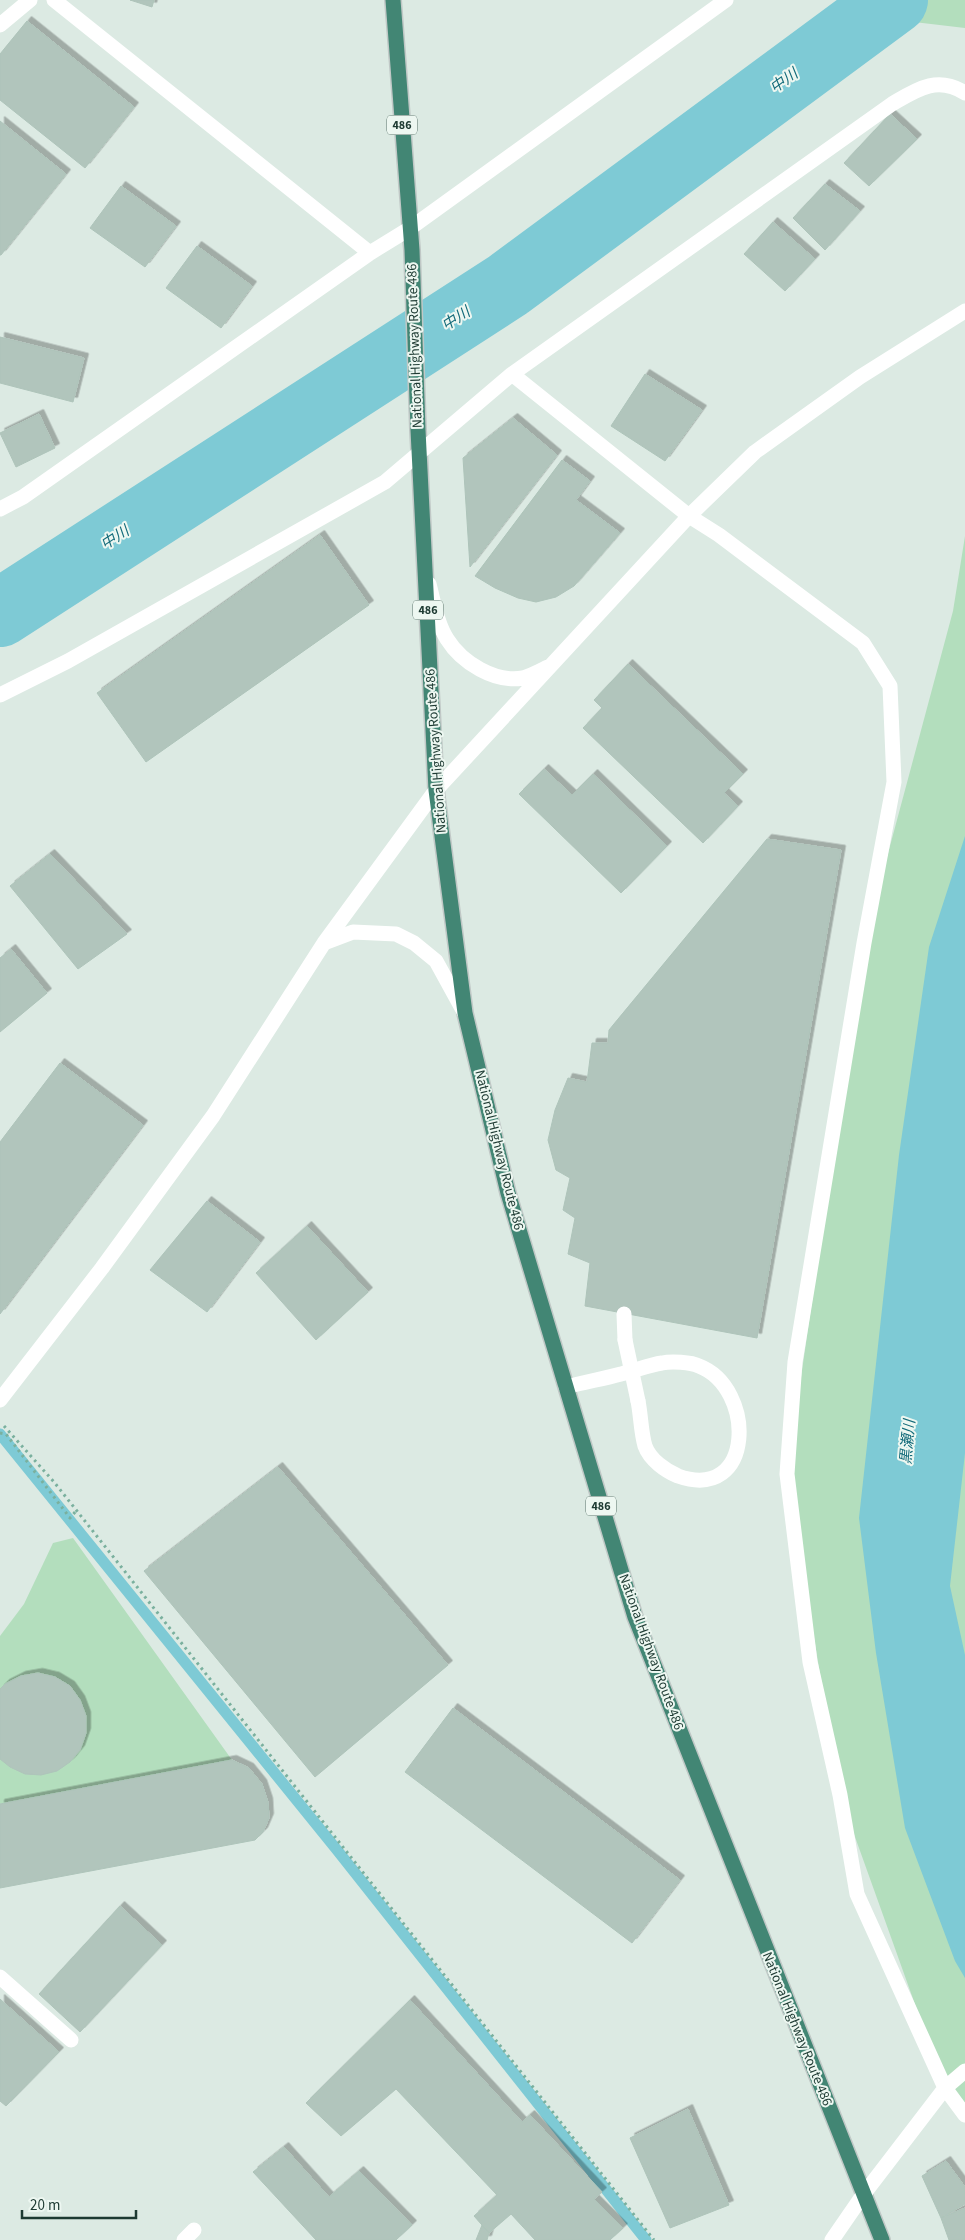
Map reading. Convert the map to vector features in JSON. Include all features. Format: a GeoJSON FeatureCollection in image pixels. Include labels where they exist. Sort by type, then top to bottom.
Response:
{"type":"FeatureCollection","features":[{"type":"Feature","properties":{"kind":"highway","name":"National Highway Route 486"},"geometry":{"type":"LineString","coordinates":[[393,0],[412,250],[418,430],[427,576],[436,790],[465,1013],[508,1193],[635,1618],[882,2240]]}},
{"type":"Feature","properties":{"kind":"street"},"geometry":{"type":"LineString","coordinates":[[0,25],[30,0]]}},
{"type":"Feature","properties":{"kind":"street"},"geometry":{"type":"LineString","coordinates":[[54,0],[370,253]]}},
{"type":"Feature","properties":{"kind":"street"},"geometry":{"type":"LineString","coordinates":[[0,509],[23,496],[370,253],[409,229],[726,0]]}},
{"type":"Feature","properties":{"kind":"street"},"geometry":{"type":"LineString","coordinates":[[0,695],[68,661],[385,482],[512,374],[892,104],[925,85],[956,88],[965,93]]}},
{"type":"Feature","properties":{"kind":"street"},"geometry":{"type":"LineString","coordinates":[[0,1400],[102,1268],[213,1116],[324,943],[436,790],[689,516],[755,452],[860,376],[965,311]]}},
{"type":"Feature","properties":{"kind":"street"},"geometry":{"type":"LineString","coordinates":[[512,374],[689,516],[719,534],[863,643],[890,686],[894,782],[864,943],[795,1362],[787,1474],[810,1662],[840,1795],[857,1894],[945,2088],[965,2115]]}},
{"type":"Feature","properties":{"kind":"street"},"geometry":{"type":"LineString","coordinates":[[427,576],[440,624],[448,640],[473,666],[491,675],[506,678],[523,678],[551,666]]}},
{"type":"Feature","properties":{"kind":"street"},"geometry":{"type":"LineString","coordinates":[[324,943],[353,932],[396,934],[414,943],[436,961],[465,1013]]}},
{"type":"Feature","properties":{"kind":"street"},"geometry":{"type":"LineString","coordinates":[[566,1387],[663,1362],[699,1366],[719,1379],[732,1396],[736,1411],[739,1440],[731,1465],[714,1480],[692,1480],[665,1471],[646,1448],[638,1401],[625,1340],[624,1314]]}},
{"type":"Feature","properties":{"kind":"street"},"geometry":{"type":"LineString","coordinates":[[0,1977],[71,2040]]}},
{"type":"Feature","properties":{"kind":"street"},"geometry":{"type":"LineString","coordinates":[[832,2240],[863,2195],[945,2088],[965,2071]]}},
{"type":"Feature","properties":{"kind":"path"},"geometry":{"type":"LineString","coordinates":[[0,1421],[76,1511],[654,2240]]}},
{"type":"Feature","properties":{"kind":"path"},"geometry":{"type":"LineString","coordinates":[[0,1433],[6,1434],[70,1518],[76,1511]]}},
{"type":"Feature","properties":{"kind":"green space"},"geometry":{"type":"Polygon","coordinates":[[[907,0],[965,0],[965,28],[914,22],[907,0]]]}},
{"type":"Feature","properties":{"kind":"green space"},"geometry":{"type":"Polygon","coordinates":[[[965,536],[965,2110],[945,2088],[840,1795],[787,1474],[864,943],[953,611],[965,536]]]}},
{"type":"Feature","properties":{"kind":"green space"},"geometry":{"type":"Polygon","coordinates":[[[73,1538],[232,1760],[0,1804],[0,1636],[24,1604],[53,1543],[73,1538]]]}},
{"type":"Feature","properties":{"kind":"water","name":"黒瀬川"},"geometry":{"type":"Polygon","coordinates":[[[965,836],[965,1453],[950,1586],[965,1655],[965,1978],[955,1961],[905,1828],[876,1653],[859,1518],[899,1155],[929,947],[965,836]]]}},
{"type":"Feature","properties":{"kind":"building"},"geometry":{"type":"Polygon","coordinates":[[[130,0],[154,0],[152,7],[130,0]]]}},
{"type":"Feature","properties":{"kind":"building"},"geometry":{"type":"Polygon","coordinates":[[[27,21],[134,107],[85,168],[0,100],[0,54],[27,21]]]}},
{"type":"Feature","properties":{"kind":"building"},"geometry":{"type":"Polygon","coordinates":[[[890,114],[917,139],[869,186],[844,163],[890,114]]]}},
{"type":"Feature","properties":{"kind":"building"},"geometry":{"type":"Polygon","coordinates":[[[0,121],[66,174],[1,255],[0,255],[0,121]]]}},
{"type":"Feature","properties":{"kind":"building"},"geometry":{"type":"Polygon","coordinates":[[[825,184],[860,211],[825,250],[793,218],[825,184]]]}},
{"type":"Feature","properties":{"kind":"building"},"geometry":{"type":"Polygon","coordinates":[[[121,186],[176,226],[145,267],[90,228],[121,186]]]}},
{"type":"Feature","properties":{"kind":"building"},"geometry":{"type":"Polygon","coordinates":[[[773,222],[815,259],[785,291],[744,254],[773,222]]]}},
{"type":"Feature","properties":{"kind":"building"},"geometry":{"type":"Polygon","coordinates":[[[197,246],[252,286],[221,328],[166,288],[197,246]]]}},
{"type":"Feature","properties":{"kind":"building"},"geometry":{"type":"Polygon","coordinates":[[[0,337],[84,358],[73,402],[0,383],[0,337]]]}},
{"type":"Feature","properties":{"kind":"building"},"geometry":{"type":"Polygon","coordinates":[[[645,374],[702,410],[665,461],[611,426],[645,374]]]}},
{"type":"Feature","properties":{"kind":"building"},"geometry":{"type":"Polygon","coordinates":[[[39,414],[55,448],[16,467],[0,433],[39,414]]]}},
{"type":"Feature","properties":{"kind":"building"},"geometry":{"type":"Polygon","coordinates":[[[513,418],[557,455],[470,567],[463,458],[513,418]]]}},
{"type":"Feature","properties":{"kind":"building"},"geometry":{"type":"Polygon","coordinates":[[[562,460],[590,481],[576,500],[620,533],[574,586],[556,597],[536,602],[518,598],[495,588],[475,576],[562,460]]]}},
{"type":"Feature","properties":{"kind":"building"},"geometry":{"type":"Polygon","coordinates":[[[320,535],[369,605],[146,762],[97,693],[320,535]]]}},
{"type":"Feature","properties":{"kind":"building"},"geometry":{"type":"Polygon","coordinates":[[[628,664],[743,774],[724,793],[738,806],[703,843],[583,728],[602,708],[594,700],[628,664]]]}},
{"type":"Feature","properties":{"kind":"building"},"geometry":{"type":"Polygon","coordinates":[[[544,769],[572,795],[593,774],[667,846],[621,893],[519,794],[544,769]]]}},
{"type":"Feature","properties":{"kind":"building"},"geometry":{"type":"Polygon","coordinates":[[[767,839],[841,850],[757,1338],[585,1306],[590,1263],[568,1254],[575,1218],[563,1210],[570,1178],[556,1170],[548,1140],[555,1110],[568,1078],[587,1082],[592,1043],[608,1043],[609,1030],[767,839]]]}},
{"type":"Feature","properties":{"kind":"building"},"geometry":{"type":"Polygon","coordinates":[[[50,854],[127,934],[78,969],[10,886],[50,854]]]}},
{"type":"Feature","properties":{"kind":"building"},"geometry":{"type":"Polygon","coordinates":[[[11,949],[47,993],[0,1032],[0,958],[11,949]]]}},
{"type":"Feature","properties":{"kind":"building"},"geometry":{"type":"Polygon","coordinates":[[[60,1063],[143,1125],[0,1314],[0,1142],[60,1063]]]}},
{"type":"Feature","properties":{"kind":"building"},"geometry":{"type":"Polygon","coordinates":[[[207,1201],[260,1242],[207,1312],[150,1270],[207,1201]]]}},
{"type":"Feature","properties":{"kind":"building"},"geometry":{"type":"Polygon","coordinates":[[[307,1226],[368,1292],[316,1340],[256,1273],[307,1226]]]}},
{"type":"Feature","properties":{"kind":"building"},"geometry":{"type":"Polygon","coordinates":[[[278,1467],[448,1665],[315,1777],[144,1571],[278,1467]]]}},
{"type":"Feature","properties":{"kind":"building"},"geometry":{"type":"Polygon","coordinates":[[[38,1673],[55,1677],[70,1686],[80,1700],[86,1716],[86,1733],[80,1750],[70,1762],[57,1771],[41,1775],[25,1774],[10,1767],[0,1759],[0,1689],[5,1684],[21,1676],[38,1673]]]}},
{"type":"Feature","properties":{"kind":"building"},"geometry":{"type":"Polygon","coordinates":[[[453,1708],[680,1880],[632,1943],[405,1772],[453,1708]]]}},
{"type":"Feature","properties":{"kind":"building"},"geometry":{"type":"Polygon","coordinates":[[[232,1760],[249,1768],[262,1784],[268,1802],[269,1818],[263,1832],[255,1840],[0,1888],[0,1804],[232,1760]]]}},
{"type":"Feature","properties":{"kind":"building"},"geometry":{"type":"Polygon","coordinates":[[[120,1906],[162,1945],[80,2032],[39,1994],[120,1906]]]}},
{"type":"Feature","properties":{"kind":"building"},"geometry":{"type":"Polygon","coordinates":[[[0,1999],[59,2052],[6,2106],[0,2101],[0,1999]]]}},
{"type":"Feature","properties":{"kind":"building"},"geometry":{"type":"Polygon","coordinates":[[[410,2000],[522,2122],[530,2115],[602,2192],[594,2199],[623,2228],[610,2240],[535,2240],[511,2214],[489,2233],[474,2216],[497,2195],[396,2089],[341,2136],[306,2103],[410,2000]]]}},
{"type":"Feature","properties":{"kind":"building"},"geometry":{"type":"Polygon","coordinates":[[[688,2109],[729,2205],[670,2228],[630,2138],[688,2109]]]}},
{"type":"Feature","properties":{"kind":"building"},"geometry":{"type":"Polygon","coordinates":[[[284,2147],[329,2197],[359,2171],[412,2225],[396,2240],[316,2240],[253,2172],[284,2147]]]}},
{"type":"Feature","properties":{"kind":"building"},"geometry":{"type":"Polygon","coordinates":[[[946,2161],[965,2187],[965,2204],[941,2218],[922,2176],[946,2161]]]}},
{"type":"Feature","properties":{"kind":"building"},"geometry":{"type":"Polygon","coordinates":[[[965,2208],[965,2240],[949,2240],[941,2218],[965,2208]]]}},
{"type":"Feature","properties":{"kind":"building"},"geometry":{"type":"Polygon","coordinates":[[[482,2225],[489,2233],[487,2240],[476,2240],[482,2225]]]}},
{"type":"Feature","properties":{"kind":"waterway","name":"中川"},"geometry":{"type":"LineString","coordinates":[[0,613],[508,285],[894,0]]}},
{"type":"Feature","properties":{"kind":"waterway"},"geometry":{"type":"LineString","coordinates":[[0,1434],[337,1850],[646,2240]]}}]}
